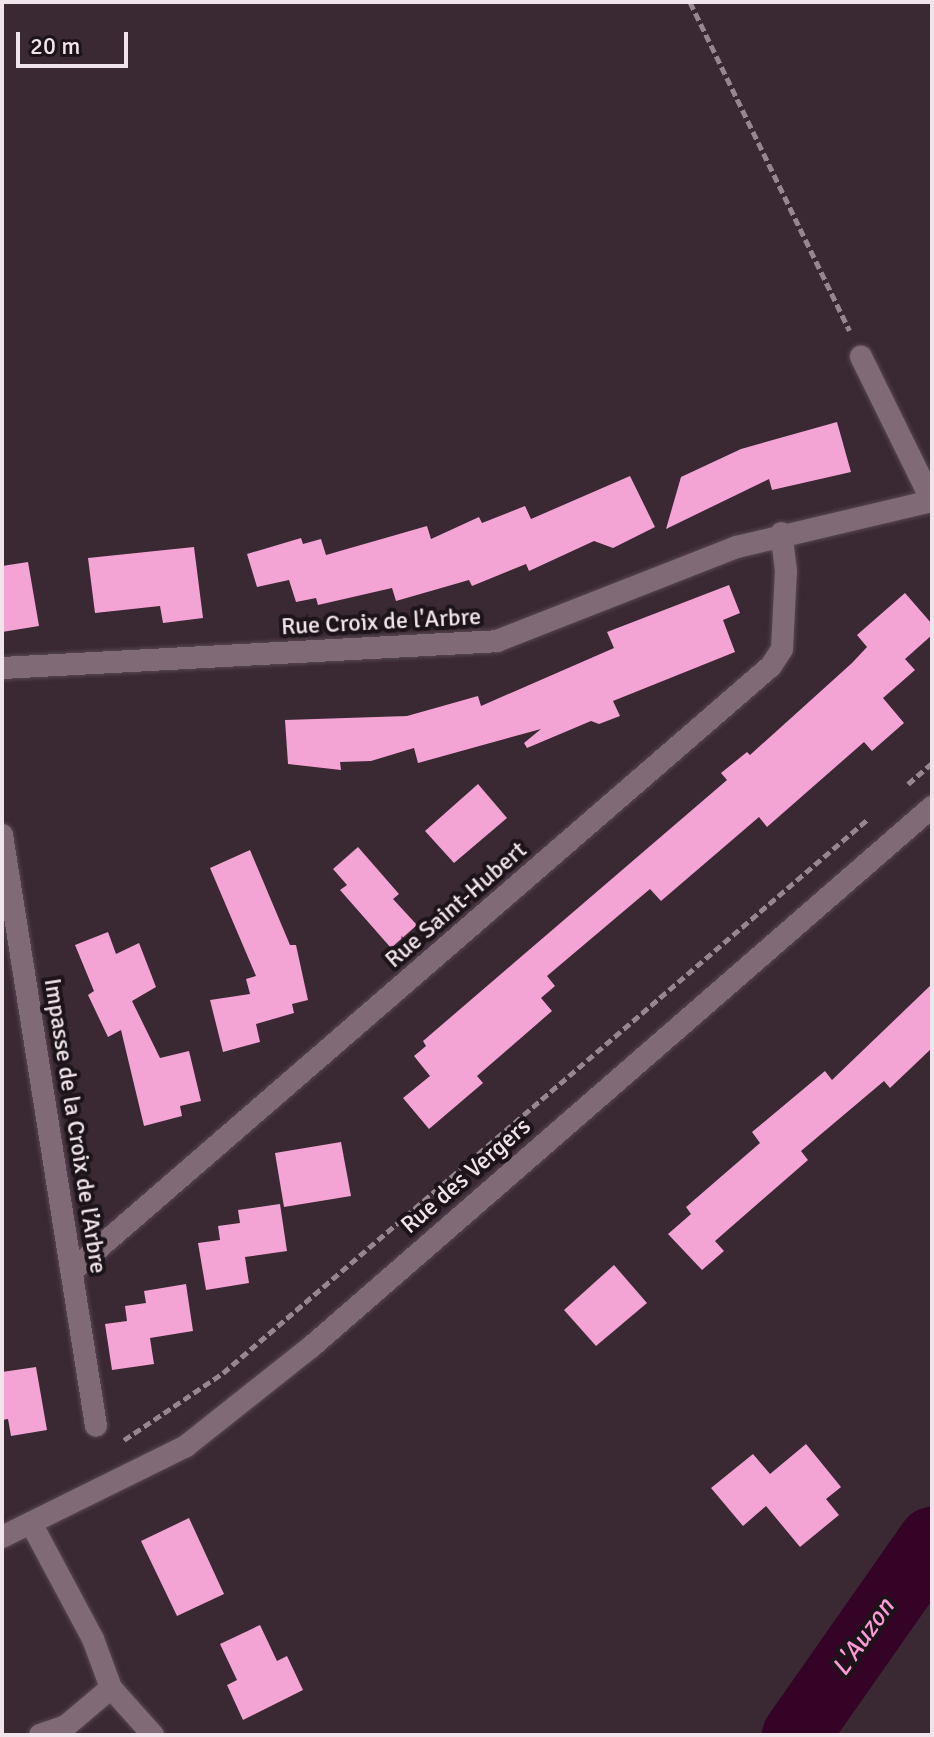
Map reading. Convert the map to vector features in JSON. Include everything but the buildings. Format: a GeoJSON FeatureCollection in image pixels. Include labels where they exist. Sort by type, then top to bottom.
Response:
{"type":"FeatureCollection","features":[{"type":"Feature","properties":{"kind":"street"},"geometry":{"type":"LineString","coordinates":[[861,357],[932,501]]}},
{"type":"Feature","properties":{"kind":"street","name":"Rue Croix de l'Arbre"},"geometry":{"type":"LineString","coordinates":[[2,668],[497,641],[781,533],[932,501]]}},
{"type":"Feature","properties":{"kind":"street","name":"Rue Saint-Hubert"},"geometry":{"type":"LineString","coordinates":[[72,1271],[771,666],[782,649],[786,571],[781,533]]}},
{"type":"Feature","properties":{"kind":"street","name":"Rue des Vergers"},"geometry":{"type":"LineString","coordinates":[[2,1537],[186,1446],[311,1347],[932,807]]}},
{"type":"Feature","properties":{"kind":"street","name":"Impasse de la Croix de l’Arbre"},"geometry":{"type":"LineString","coordinates":[[2,835],[96,1426]]}},
{"type":"Feature","properties":{"kind":"street"},"geometry":{"type":"LineString","coordinates":[[31,1523],[93,1639],[111,1688],[153,1735]]}},
{"type":"Feature","properties":{"kind":"street"},"geometry":{"type":"LineString","coordinates":[[40,1735],[66,1726],[111,1688]]}},
{"type":"Feature","properties":{"kind":"path"},"geometry":{"type":"LineString","coordinates":[[690,2],[861,357]]}},
{"type":"Feature","properties":{"kind":"path"},"geometry":{"type":"LineString","coordinates":[[898,792],[932,763]]}},
{"type":"Feature","properties":{"kind":"path"},"geometry":{"type":"LineString","coordinates":[[114,1446],[223,1373],[876,812]]}},
{"type":"Feature","properties":{"kind":"waterway","name":"L'Auzon"},"geometry":{"type":"LineString","coordinates":[[796,1735],[932,1541]]}}]}
